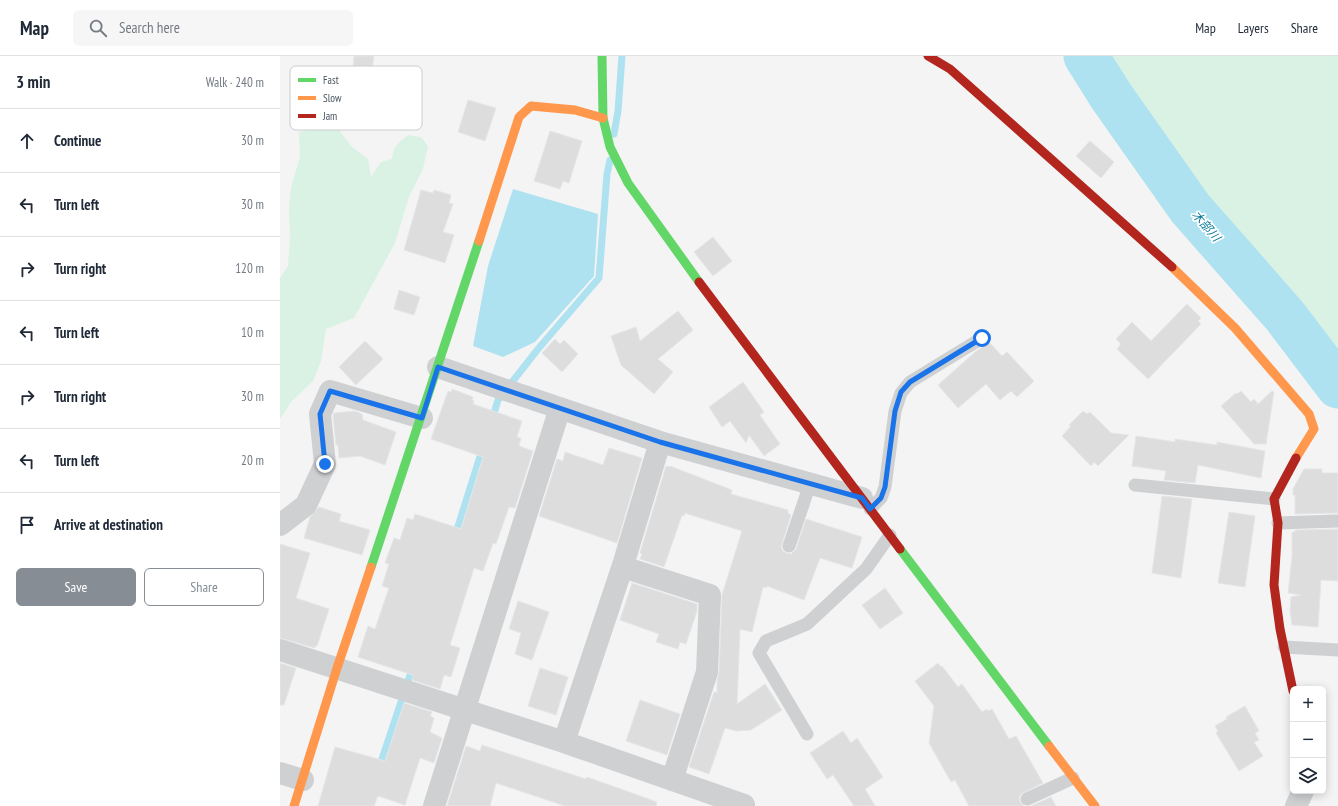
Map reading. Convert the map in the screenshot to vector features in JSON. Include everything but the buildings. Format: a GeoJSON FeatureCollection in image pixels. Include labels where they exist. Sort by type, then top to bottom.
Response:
{"type":"FeatureCollection","features":[{"type":"Feature","properties":{"kind":"street"},"geometry":{"type":"LineString","coordinates":[[602,56],[603,118],[610,147],[628,183],[691,271],[1095,806]]}},
{"type":"Feature","properties":{"kind":"street"},"geometry":{"type":"LineString","coordinates":[[928,56],[950,69],[1153,249],[1235,328],[1309,414],[1314,429],[1290,468],[1274,499],[1278,523],[1274,585],[1280,629],[1292,686]]}},
{"type":"Feature","properties":{"kind":"street"},"geometry":{"type":"LineString","coordinates":[[294,806],[337,668],[422,418],[519,117],[531,106],[575,110],[603,118]]}},
{"type":"Feature","properties":{"kind":"street"},"geometry":{"type":"LineString","coordinates":[[438,367],[660,442],[810,484],[866,503]]}},
{"type":"Feature","properties":{"kind":"street"},"geometry":{"type":"LineString","coordinates":[[280,525],[306,505],[325,464],[320,414],[330,391],[422,418]]}},
{"type":"Feature","properties":{"kind":"street"},"geometry":{"type":"LineString","coordinates":[[434,806],[560,408]]}},
{"type":"Feature","properties":{"kind":"street"},"geometry":{"type":"LineString","coordinates":[[564,742],[623,567],[660,442]]}},
{"type":"Feature","properties":{"kind":"street"},"geometry":{"type":"LineString","coordinates":[[623,567],[710,595],[707,672],[672,780]]}},
{"type":"Feature","properties":{"kind":"street"},"geometry":{"type":"LineString","coordinates":[[280,650],[564,742],[744,805],[743,806]]}},
{"type":"Feature","properties":{"kind":"street"},"geometry":{"type":"LineString","coordinates":[[280,773],[303,780]]}},
{"type":"Feature","properties":{"kind":"street"},"geometry":{"type":"LineString","coordinates":[[1296,806],[1302,794]]}},
{"type":"Feature","properties":{"kind":"lane"},"geometry":{"type":"LineString","coordinates":[[866,503],[881,498],[885,487],[895,411],[901,392],[910,382],[982,338]]}},
{"type":"Feature","properties":{"kind":"lane"},"geometry":{"type":"LineString","coordinates":[[789,546],[810,484]]}},
{"type":"Feature","properties":{"kind":"lane"},"geometry":{"type":"LineString","coordinates":[[1135,485],[1274,499]]}},
{"type":"Feature","properties":{"kind":"lane"},"geometry":{"type":"LineString","coordinates":[[1278,523],[1338,521]]}},
{"type":"Feature","properties":{"kind":"lane"},"geometry":{"type":"LineString","coordinates":[[807,734],[758,653],[766,641],[807,624],[866,569],[890,535]]}},
{"type":"Feature","properties":{"kind":"lane"},"geometry":{"type":"LineString","coordinates":[[1284,647],[1338,650]]}},
{"type":"Feature","properties":{"kind":"lane"},"geometry":{"type":"LineString","coordinates":[[1027,799],[1073,778]]}},
{"type":"Feature","properties":{"kind":"green space"},"geometry":{"type":"Polygon","coordinates":[[[1113,56],[1338,56],[1338,351],[1302,301],[1212,202],[1138,100],[1113,56]]]}},
{"type":"Feature","properties":{"kind":"green space"},"geometry":{"type":"Polygon","coordinates":[[[309,130],[339,130],[352,147],[368,159],[371,177],[381,162],[392,159],[397,145],[408,135],[421,137],[428,146],[423,169],[409,197],[395,243],[354,318],[326,329],[321,361],[313,381],[291,402],[280,419],[280,278],[288,266],[290,238],[289,209],[291,187],[300,157],[299,132],[309,130]]]}},
{"type":"Feature","properties":{"kind":"water"},"geometry":{"type":"Polygon","coordinates":[[[513,189],[598,214],[594,276],[535,342],[503,357],[473,346],[488,266],[513,189]]]}},
{"type":"Feature","properties":{"kind":"waterway"},"geometry":{"type":"LineString","coordinates":[[614,134],[618,111],[622,56]]}},
{"type":"Feature","properties":{"kind":"waterway","name":"木部川"},"geometry":{"type":"LineString","coordinates":[[1086,56],[1111,96],[1190,208],[1285,316],[1338,386]]}},
{"type":"Feature","properties":{"kind":"waterway"},"geometry":{"type":"LineString","coordinates":[[492,420],[498,400],[538,349],[599,278],[607,174],[610,160]]}},
{"type":"Feature","properties":{"kind":"waterway"},"geometry":{"type":"LineString","coordinates":[[455,536],[483,447]]}},
{"type":"Feature","properties":{"kind":"waterway"},"geometry":{"type":"LineString","coordinates":[[379,768],[413,666]]}},
{"type":"Feature","properties":{"kind":"traffic: fast"},"geometry":{"type":"LineString","coordinates":[[602,56],[603,118],[610,147],[628,183],[699,282]]}},
{"type":"Feature","properties":{"kind":"traffic: fast"},"geometry":{"type":"LineString","coordinates":[[371,567],[479,241]]}},
{"type":"Feature","properties":{"kind":"traffic: fast"},"geometry":{"type":"LineString","coordinates":[[900,549],[1049,746]]}},
{"type":"Feature","properties":{"kind":"traffic: slow"},"geometry":{"type":"LineString","coordinates":[[479,241],[519,117],[531,106],[575,110],[603,118]]}},
{"type":"Feature","properties":{"kind":"traffic: slow"},"geometry":{"type":"LineString","coordinates":[[1172,267],[1235,328],[1309,414],[1314,429],[1296,458]]}},
{"type":"Feature","properties":{"kind":"traffic: slow"},"geometry":{"type":"LineString","coordinates":[[294,806],[337,668],[371,567]]}},
{"type":"Feature","properties":{"kind":"traffic: slow"},"geometry":{"type":"LineString","coordinates":[[1049,746],[1095,806]]}},
{"type":"Feature","properties":{"kind":"traffic: jam"},"geometry":{"type":"LineString","coordinates":[[928,56],[950,69],[1172,267]]}},
{"type":"Feature","properties":{"kind":"traffic: jam"},"geometry":{"type":"LineString","coordinates":[[699,282],[900,549]]}},
{"type":"Feature","properties":{"kind":"traffic: jam"},"geometry":{"type":"LineString","coordinates":[[1292,686],[1280,629],[1274,585],[1278,523],[1274,499],[1296,458]]}},
{"type":"Feature","properties":{"kind":"route"},"geometry":{"type":"LineString","coordinates":[[325,464],[320,414],[330,391],[422,418],[438,367],[660,442],[862,498],[870,509],[881,498],[885,487],[895,411],[901,392],[910,382],[982,338]]}}]}
